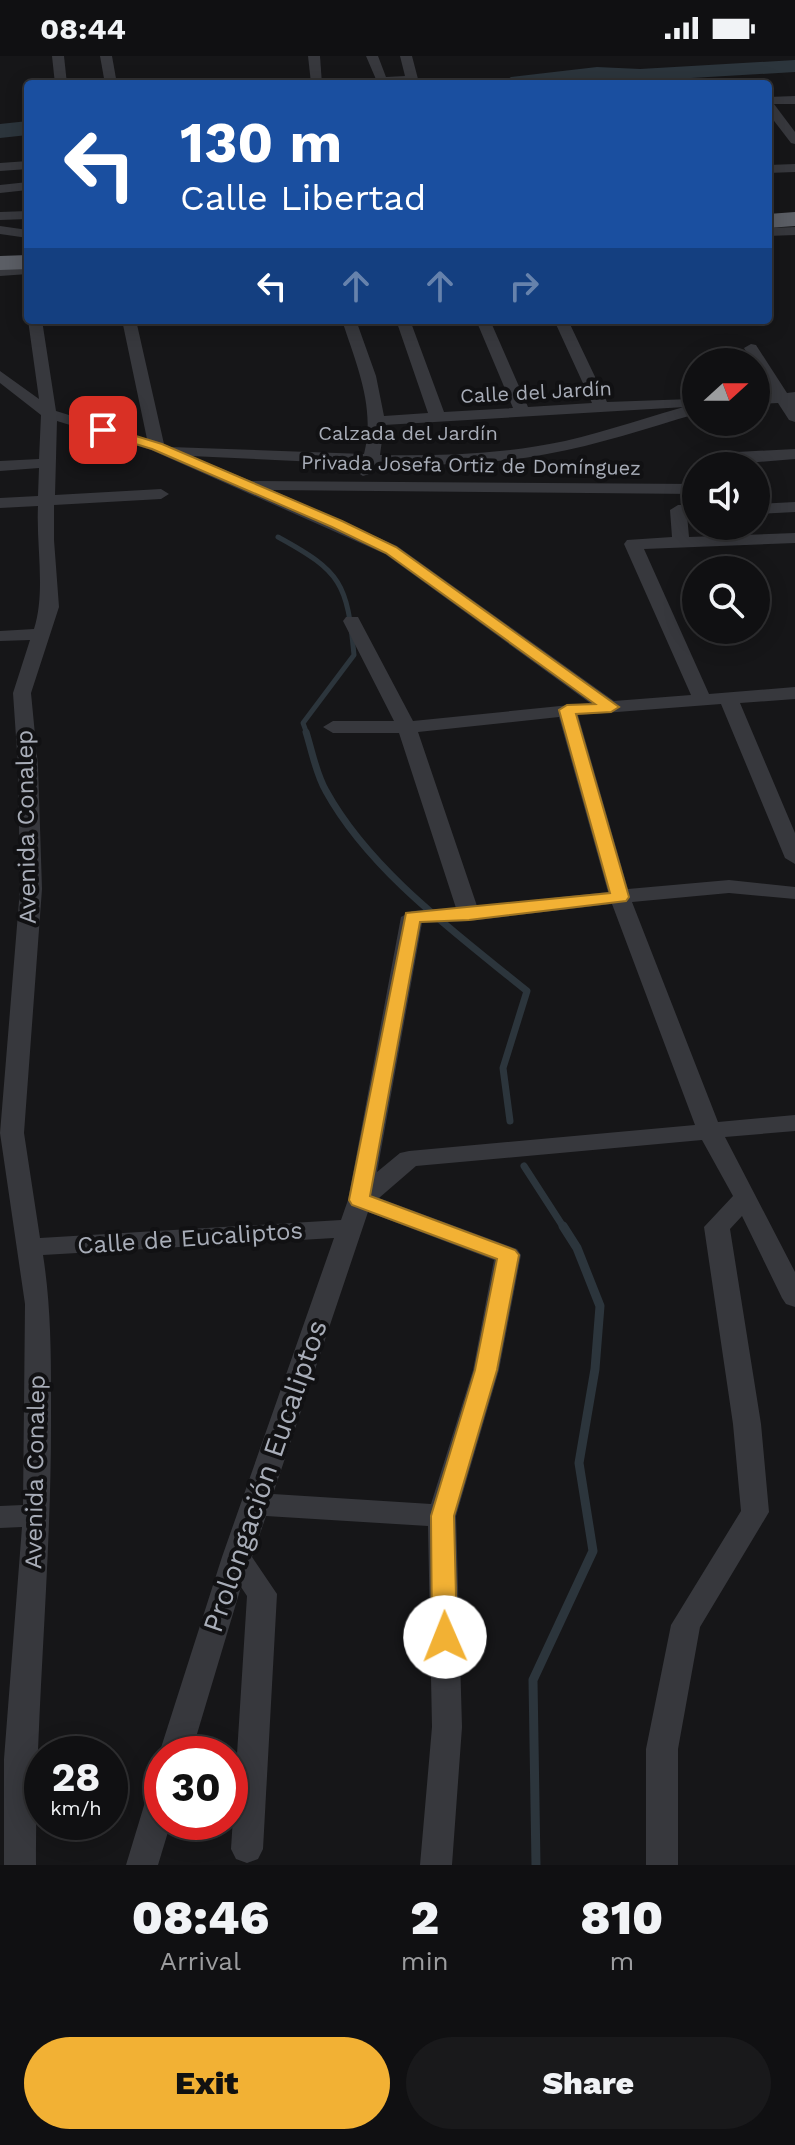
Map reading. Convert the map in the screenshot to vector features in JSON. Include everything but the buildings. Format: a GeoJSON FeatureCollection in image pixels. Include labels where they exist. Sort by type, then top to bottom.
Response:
{"type":"FeatureCollection","features":[{"type":"Feature","properties":{"kind":"highway"},"geometry":{"type":"LineString","coordinates":[[772,209],[795,208]]}},
{"type":"Feature","properties":{"kind":"highway"},"geometry":{"type":"LineString","coordinates":[[772,221],[795,219]]}},
{"type":"Feature","properties":{"kind":"highway"},"geometry":{"type":"LineString","coordinates":[[0,251],[24,249]]}},
{"type":"Feature","properties":{"kind":"highway"},"geometry":{"type":"LineString","coordinates":[[0,263],[24,262]]}},
{"type":"Feature","properties":{"kind":"street"},"geometry":{"type":"LineString","coordinates":[[58,56],[61,80]]}},
{"type":"Feature","properties":{"kind":"street"},"geometry":{"type":"LineString","coordinates":[[106,56],[110,80]]}},
{"type":"Feature","properties":{"kind":"street"},"geometry":{"type":"LineString","coordinates":[[314,56],[317,80]]}},
{"type":"Feature","properties":{"kind":"street"},"geometry":{"type":"LineString","coordinates":[[372,56],[382,80]]}},
{"type":"Feature","properties":{"kind":"street"},"geometry":{"type":"LineString","coordinates":[[397,80],[412,79],[406,56]]}},
{"type":"Feature","properties":{"kind":"street"},"geometry":{"type":"LineString","coordinates":[[772,108],[795,100]]}},
{"type":"Feature","properties":{"kind":"street"},"geometry":{"type":"LineString","coordinates":[[772,109],[795,114]]}},
{"type":"Feature","properties":{"kind":"street"},"geometry":{"type":"LineString","coordinates":[[772,111],[793,135]]}},
{"type":"Feature","properties":{"kind":"street"},"geometry":{"type":"LineString","coordinates":[[0,167],[24,165]]}},
{"type":"Feature","properties":{"kind":"street"},"geometry":{"type":"LineString","coordinates":[[772,169],[795,168]]}},
{"type":"Feature","properties":{"kind":"street"},"geometry":{"type":"LineString","coordinates":[[0,189],[24,186]]}},
{"type":"Feature","properties":{"kind":"street"},"geometry":{"type":"LineString","coordinates":[[0,216],[24,215]]}},
{"type":"Feature","properties":{"kind":"street"},"geometry":{"type":"LineString","coordinates":[[0,230],[24,233]]}},
{"type":"Feature","properties":{"kind":"street"},"geometry":{"type":"LineString","coordinates":[[772,232],[795,231]]}},
{"type":"Feature","properties":{"kind":"street"},"geometry":{"type":"LineString","coordinates":[[0,272],[24,271]]}},
{"type":"Feature","properties":{"kind":"street","name":"Avenida Conalep"},"geometry":{"type":"LineString","coordinates":[[20,1865],[20,1759],[37,1515],[38,1304],[12,1133],[31,889],[28,766],[22,693],[50,607],[45,540],[49,414],[36,324]]}},
{"type":"Feature","properties":{"kind":"street"},"geometry":{"type":"LineString","coordinates":[[130,324],[160,448]]}},
{"type":"Feature","properties":{"kind":"street"},"geometry":{"type":"LineString","coordinates":[[350,324],[379,421],[372,459],[361,475],[363,486]]}},
{"type":"Feature","properties":{"kind":"street"},"geometry":{"type":"LineString","coordinates":[[404,324],[438,418]]}},
{"type":"Feature","properties":{"kind":"street"},"geometry":{"type":"LineString","coordinates":[[485,324],[523,413]]}},
{"type":"Feature","properties":{"kind":"street"},"geometry":{"type":"LineString","coordinates":[[563,324],[602,408]]}},
{"type":"Feature","properties":{"kind":"street"},"geometry":{"type":"LineString","coordinates":[[770,372],[789,397],[795,417]]}},
{"type":"Feature","properties":{"kind":"street"},"geometry":{"type":"LineString","coordinates":[[0,376],[49,414],[160,448],[391,550],[572,683],[611,707]]}},
{"type":"Feature","properties":{"kind":"street","name":"Calle del Jardín"},"geometry":{"type":"LineString","coordinates":[[379,421],[682,402]]}},
{"type":"Feature","properties":{"kind":"street","name":"Calzada del Jardín"},"geometry":{"type":"LineString","coordinates":[[160,448],[372,459],[480,458],[527,453],[591,440],[682,413]]}},
{"type":"Feature","properties":{"kind":"street"},"geometry":{"type":"LineString","coordinates":[[770,457],[795,454]]}},
{"type":"Feature","properties":{"kind":"street"},"geometry":{"type":"LineString","coordinates":[[0,466],[47,463]]}},
{"type":"Feature","properties":{"kind":"street","name":"Privada Josefa Ortiz de Domínguez"},"geometry":{"type":"LineString","coordinates":[[246,485],[682,489]]}},
{"type":"Feature","properties":{"kind":"street"},"geometry":{"type":"LineString","coordinates":[[0,503],[161,494]]}},
{"type":"Feature","properties":{"kind":"street"},"geometry":{"type":"LineString","coordinates":[[770,508],[795,507]]}},
{"type":"Feature","properties":{"kind":"street"},"geometry":{"type":"LineString","coordinates":[[681,543],[678,510],[682,510]]}},
{"type":"Feature","properties":{"kind":"street"},"geometry":{"type":"LineString","coordinates":[[702,699],[633,544],[795,538]]}},
{"type":"Feature","properties":{"kind":"street"},"geometry":{"type":"LineString","coordinates":[[352,621],[407,727],[469,915]]}},
{"type":"Feature","properties":{"kind":"street"},"geometry":{"type":"LineString","coordinates":[[0,636],[42,634]]}},
{"type":"Feature","properties":{"kind":"street"},"geometry":{"type":"LineString","coordinates":[[333,727],[407,727],[567,710],[795,693]]}},
{"type":"Feature","properties":{"kind":"street"},"geometry":{"type":"LineString","coordinates":[[729,700],[795,858]]}},
{"type":"Feature","properties":{"kind":"street"},"geometry":{"type":"LineString","coordinates":[[567,710],[620,897],[709,1131],[795,1298]]}},
{"type":"Feature","properties":{"kind":"street","name":"Prolongación Eucaliptos"},"geometry":{"type":"LineString","coordinates":[[181,1736],[236,1557],[360,1200],[412,917],[469,915],[699,888],[773,888],[795,893]]}},
{"type":"Feature","properties":{"kind":"street"},"geometry":{"type":"LineString","coordinates":[[436,1865],[447,1727],[442,1516],[486,1370],[508,1255],[360,1200],[409,1159],[795,1123]]}},
{"type":"Feature","properties":{"kind":"street"},"geometry":{"type":"LineString","coordinates":[[662,1865],[662,1749],[686,1625],[755,1512],[747,1424],[717,1227],[746,1198]]}},
{"type":"Feature","properties":{"kind":"street","name":"Calle de Eucaliptos"},"geometry":{"type":"LineString","coordinates":[[29,1247],[350,1228]]}},
{"type":"Feature","properties":{"kind":"street"},"geometry":{"type":"LineString","coordinates":[[255,1504],[442,1516]]}},
{"type":"Feature","properties":{"kind":"street"},"geometry":{"type":"LineString","coordinates":[[0,1517],[37,1515]]}},
{"type":"Feature","properties":{"kind":"street"},"geometry":{"type":"LineString","coordinates":[[236,1557],[262,1594],[247,1849]]}},
{"type":"Feature","properties":{"kind":"street"},"geometry":{"type":"LineString","coordinates":[[142,1865],[150,1840]]}},
{"type":"Feature","properties":{"kind":"waterway"},"geometry":{"type":"LineString","coordinates":[[542,80],[597,73],[640,75],[795,66]]}},
{"type":"Feature","properties":{"kind":"waterway"},"geometry":{"type":"LineString","coordinates":[[0,131],[24,128]]}},
{"type":"Feature","properties":{"kind":"waterway"},"geometry":{"type":"LineString","coordinates":[[278,537],[316,560],[337,582],[344,595],[351,631],[354,655],[303,723],[307,734]]}},
{"type":"Feature","properties":{"kind":"waterway"},"geometry":{"type":"LineString","coordinates":[[306,732],[323,784],[344,820],[366,848],[444,924],[527,991],[503,1068],[510,1121]]}},
{"type":"Feature","properties":{"kind":"waterway"},"geometry":{"type":"LineString","coordinates":[[524,1166],[564,1228]]}},
{"type":"Feature","properties":{"kind":"waterway"},"geometry":{"type":"LineString","coordinates":[[536,1865],[533,1680],[593,1551],[579,1463],[595,1369],[600,1306],[577,1248],[563,1226]]}},
{"type":"Feature","properties":{"kind":"route"},"geometry":{"type":"LineString","coordinates":[[103,430],[157,447],[391,550],[426,579],[611,707],[567,710],[620,897],[469,915],[412,917],[360,1200],[508,1255],[486,1370],[442,1516],[445,1637]]}}]}
